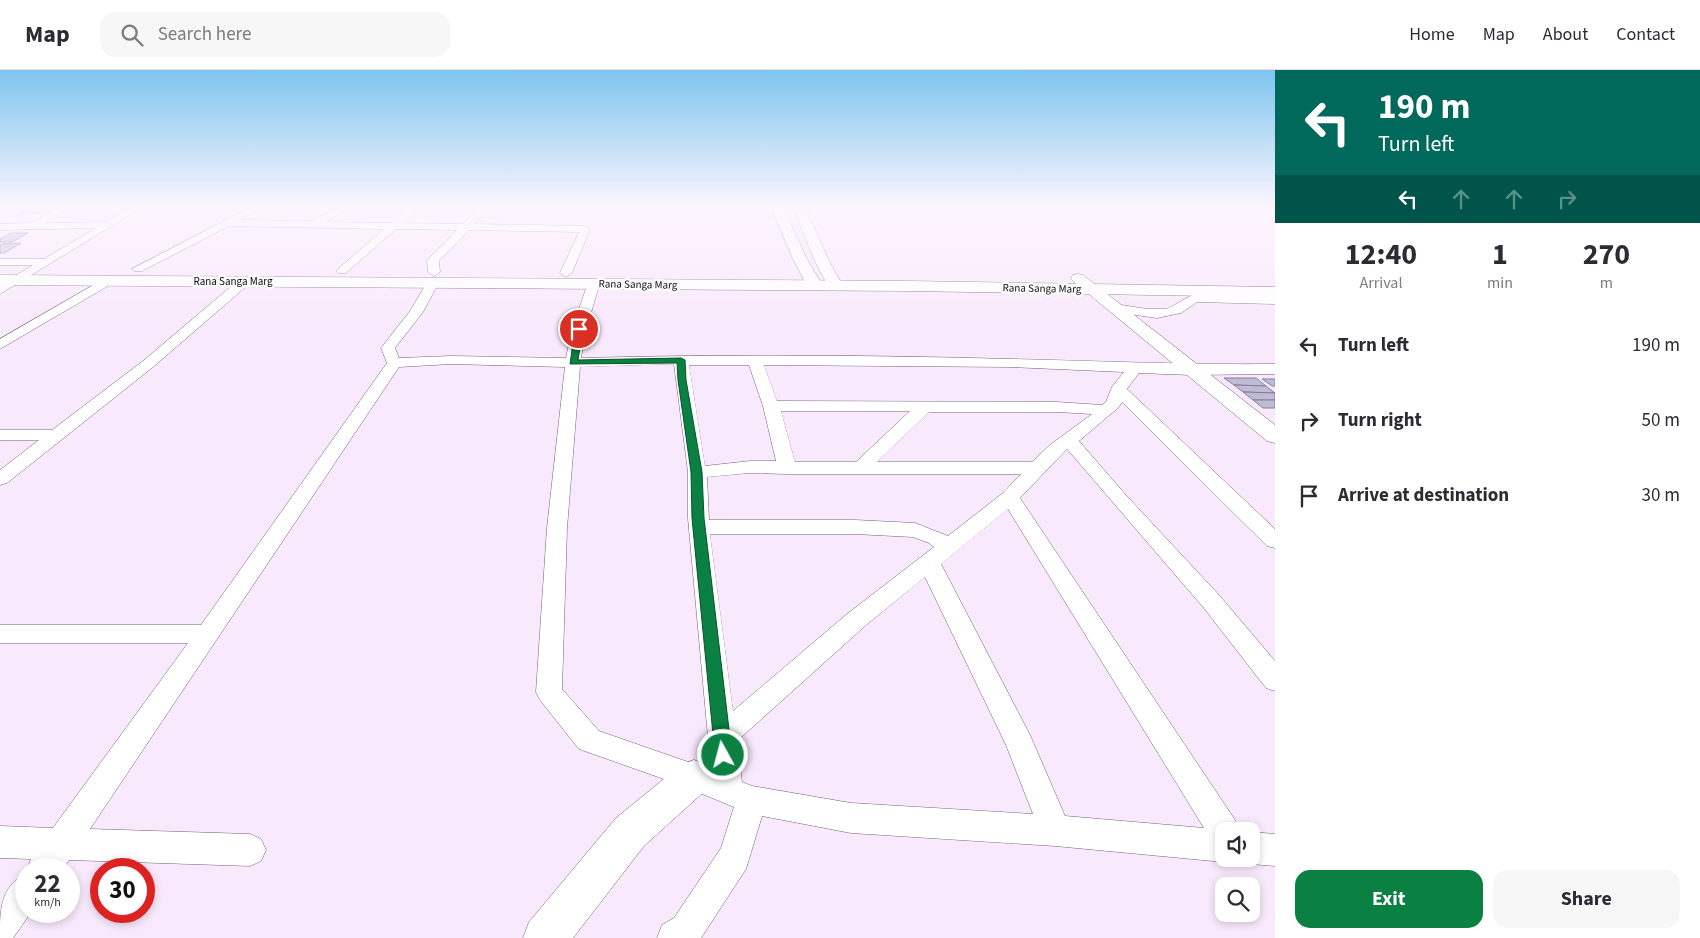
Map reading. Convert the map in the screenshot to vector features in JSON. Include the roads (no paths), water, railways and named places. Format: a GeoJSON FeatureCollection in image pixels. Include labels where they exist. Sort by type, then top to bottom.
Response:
{"type":"FeatureCollection","features":[{"type":"Feature","properties":{"kind":"main road","name":"Rana Sanga Marg"},"geometry":{"type":"LineString","coordinates":[[0,270],[40,265],[138,269],[342,271],[434,277],[594,283],[812,280]]}},
{"type":"Feature","properties":{"kind":"main road","name":"Rana Sanga Marg"},"geometry":{"type":"LineString","coordinates":[[3,285],[109,280],[245,281],[566,273],[832,281],[1085,284],[1275,292]]}},
{"type":"Feature","properties":{"kind":"main road","name":"Rana Sanga Marg"},"geometry":{"type":"LineString","coordinates":[[1085,284],[1275,280]]}},
{"type":"Feature","properties":{"kind":"street"},"geometry":{"type":"LineString","coordinates":[[3,285],[70,248]]}},
{"type":"Feature","properties":{"kind":"street"},"geometry":{"type":"LineString","coordinates":[[138,269],[181,248]]}},
{"type":"Feature","properties":{"kind":"street"},"geometry":{"type":"LineString","coordinates":[[342,271],[369,248]]}},
{"type":"Feature","properties":{"kind":"street"},"geometry":{"type":"LineString","coordinates":[[394,363],[388,348],[416,312],[434,277],[433,260],[445,248]]}},
{"type":"Feature","properties":{"kind":"street"},"geometry":{"type":"LineString","coordinates":[[566,273],[577,248]]}},
{"type":"Feature","properties":{"kind":"street"},"geometry":{"type":"LineString","coordinates":[[796,248],[812,280]]}},
{"type":"Feature","properties":{"kind":"street"},"geometry":{"type":"LineString","coordinates":[[818,248],[832,281]]}},
{"type":"Feature","properties":{"kind":"street"},"geometry":{"type":"LineString","coordinates":[[0,262],[40,265]]}},
{"type":"Feature","properties":{"kind":"street"},"geometry":{"type":"LineString","coordinates":[[0,345],[109,280]]}},
{"type":"Feature","properties":{"kind":"street"},"geometry":{"type":"LineString","coordinates":[[0,479],[148,364],[245,281]]}},
{"type":"Feature","properties":{"kind":"street"},"geometry":{"type":"LineString","coordinates":[[594,283],[579,329],[573,363],[557,528],[549,692],[588,740],[724,789],[851,818],[1055,831],[1215,845]]}},
{"type":"Feature","properties":{"kind":"street"},"geometry":{"type":"LineString","coordinates":[[1085,284],[1275,436]]}},
{"type":"Feature","properties":{"kind":"street"},"geometry":{"type":"LineString","coordinates":[[1115,308],[1154,316],[1186,307],[1194,298],[1275,300]]}},
{"type":"Feature","properties":{"kind":"street"},"geometry":{"type":"LineString","coordinates":[[394,363],[451,360],[573,363],[681,360],[1010,363],[1191,370],[1275,369]]}},
{"type":"Feature","properties":{"kind":"street"},"geometry":{"type":"LineString","coordinates":[[675,938],[686,930],[734,856],[724,789],[721,738],[699,527],[696,472],[682,380],[681,360]]}},
{"type":"Feature","properties":{"kind":"street"},"geometry":{"type":"LineString","coordinates":[[755,362],[771,406],[787,468]]}},
{"type":"Feature","properties":{"kind":"street"},"geometry":{"type":"LineString","coordinates":[[51,858],[208,634],[394,363]]}},
{"type":"Feature","properties":{"kind":"street"},"geometry":{"type":"LineString","coordinates":[[721,738],[856,620],[1010,497],[1056,449],[1086,428],[1112,404],[1118,390],[1135,368]]}},
{"type":"Feature","properties":{"kind":"street"},"geometry":{"type":"LineString","coordinates":[[1118,390],[1275,541]]}},
{"type":"Feature","properties":{"kind":"street"},"geometry":{"type":"LineString","coordinates":[[771,406],[1057,407],[1106,410]]}},
{"type":"Feature","properties":{"kind":"street"},"geometry":{"type":"LineString","coordinates":[[860,468],[923,408]]}},
{"type":"Feature","properties":{"kind":"street"},"geometry":{"type":"LineString","coordinates":[[0,435],[57,435]]}},
{"type":"Feature","properties":{"kind":"street"},"geometry":{"type":"LineString","coordinates":[[1069,440],[1117,497],[1211,601],[1275,680]]}},
{"type":"Feature","properties":{"kind":"street"},"geometry":{"type":"LineString","coordinates":[[696,472],[750,467],[1037,468]]}},
{"type":"Feature","properties":{"kind":"street"},"geometry":{"type":"LineString","coordinates":[[1010,497],[1218,822]]}},
{"type":"Feature","properties":{"kind":"street"},"geometry":{"type":"LineString","coordinates":[[699,527],[855,527],[915,530],[937,538],[938,555],[1020,744],[1055,831]]}},
{"type":"Feature","properties":{"kind":"street"},"geometry":{"type":"LineString","coordinates":[[0,634],[208,634]]}},
{"type":"Feature","properties":{"kind":"street"},"geometry":{"type":"LineString","coordinates":[[545,938],[630,832],[724,789]]}},
{"type":"Feature","properties":{"kind":"street"},"geometry":{"type":"LineString","coordinates":[[0,842],[250,850]]}},
{"type":"Feature","properties":{"kind":"street"},"geometry":{"type":"LineString","coordinates":[[1260,849],[1275,850]]}},
{"type":"Feature","properties":{"kind":"street"},"geometry":{"type":"LineString","coordinates":[[0,926],[15,906]]}}]}
